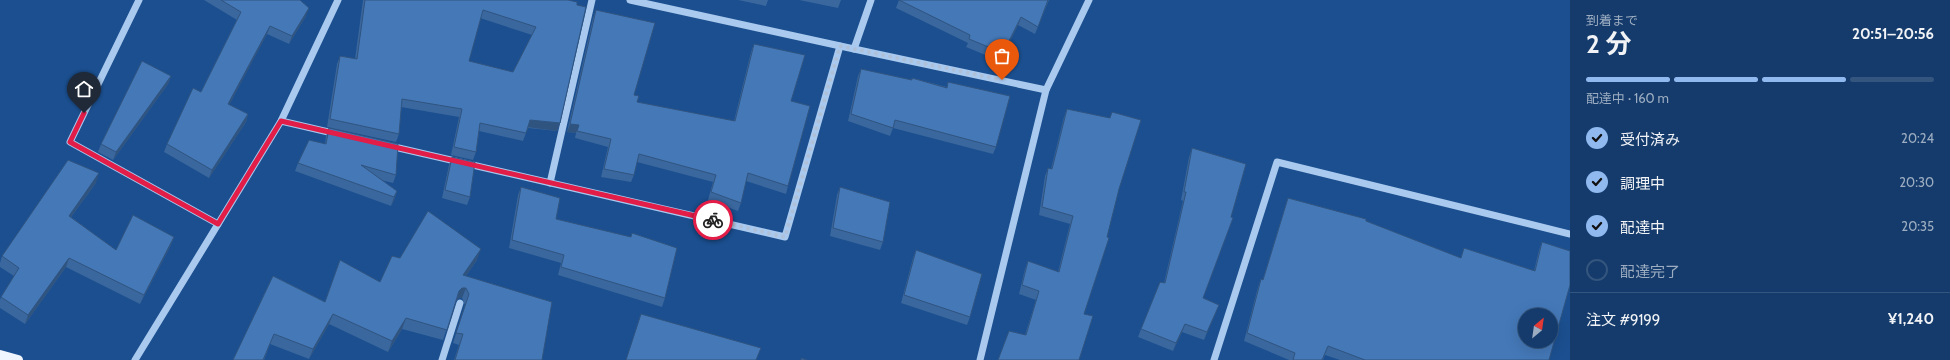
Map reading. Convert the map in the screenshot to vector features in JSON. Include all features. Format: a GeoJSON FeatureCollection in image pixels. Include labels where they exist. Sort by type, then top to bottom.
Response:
{"type":"FeatureCollection","features":[{"type":"Feature","properties":{"kind":"main road"},"geometry":{"type":"LineString","coordinates":[[0,355],[18,360]]}},
{"type":"Feature","properties":{"kind":"street"},"geometry":{"type":"LineString","coordinates":[[139,0],[70,142],[218,224]]}},
{"type":"Feature","properties":{"kind":"street"},"geometry":{"type":"LineString","coordinates":[[135,360],[281,121],[338,0]]}},
{"type":"Feature","properties":{"kind":"street"},"geometry":{"type":"LineString","coordinates":[[550,183],[592,0]]}},
{"type":"Feature","properties":{"kind":"street"},"geometry":{"type":"LineString","coordinates":[[630,0],[1046,90]]}},
{"type":"Feature","properties":{"kind":"street"},"geometry":{"type":"LineString","coordinates":[[854,49],[871,0]]}},
{"type":"Feature","properties":{"kind":"street"},"geometry":{"type":"LineString","coordinates":[[980,360],[1046,90],[1088,0]]}},
{"type":"Feature","properties":{"kind":"street"},"geometry":{"type":"LineString","coordinates":[[381,144],[785,237],[840,46]]}},
{"type":"Feature","properties":{"kind":"street"},"geometry":{"type":"LineString","coordinates":[[281,121],[342,135]]}},
{"type":"Feature","properties":{"kind":"street"},"geometry":{"type":"LineString","coordinates":[[1214,360],[1277,162],[1570,234]]}},
{"type":"Feature","properties":{"kind":"street"},"geometry":{"type":"LineString","coordinates":[[442,360],[460,303]]}},
{"type":"Feature","properties":{"kind":"building"},"geometry":{"type":"Polygon","coordinates":[[[221,0],[300,0],[309,8],[292,36],[270,26],[228,104],[248,114],[212,170],[167,144],[193,88],[201,92],[241,12],[221,0]]]}},
{"type":"Feature","properties":{"kind":"building"},"geometry":{"type":"Polygon","coordinates":[[[365,0],[568,0],[577,2],[577,5],[586,7],[560,123],[530,120],[526,133],[480,123],[476,152],[454,147],[462,109],[402,99],[399,134],[330,119],[340,56],[357,59],[365,0]],[[483,10],[469,61],[513,72],[536,27],[483,10]]]}},
{"type":"Feature","properties":{"kind":"building"},"geometry":{"type":"Polygon","coordinates":[[[899,0],[1048,0],[1038,27],[1021,17],[1003,53],[969,39],[970,35],[899,0]]]}},
{"type":"Feature","properties":{"kind":"building"},"geometry":{"type":"Polygon","coordinates":[[[596,10],[655,23],[634,95],[639,96],[637,102],[735,121],[754,44],[805,55],[791,101],[810,106],[788,186],[748,173],[741,203],[711,192],[716,175],[639,154],[634,175],[604,169],[611,139],[577,131],[579,125],[570,124],[596,10]]]}},
{"type":"Feature","properties":{"kind":"building"},"geometry":{"type":"Polygon","coordinates":[[[142,61],[171,76],[116,152],[101,144],[142,61]]]}},
{"type":"Feature","properties":{"kind":"building"},"geometry":{"type":"Polygon","coordinates":[[[861,69],[912,80],[912,78],[947,88],[948,82],[1010,96],[996,147],[895,120],[893,128],[851,114],[861,69]]]}},
{"type":"Feature","properties":{"kind":"building"},"geometry":{"type":"Polygon","coordinates":[[[1067,109],[1110,118],[1112,112],[1141,120],[1119,189],[1107,237],[1109,238],[1084,314],[1093,316],[1079,360],[998,360],[1009,331],[1026,335],[1039,291],[1022,285],[1028,261],[1059,272],[1073,216],[1042,207],[1048,168],[1052,169],[1067,109]]]}},
{"type":"Feature","properties":{"kind":"building"},"geometry":{"type":"Polygon","coordinates":[[[329,128],[398,144],[396,175],[361,165],[397,191],[394,197],[298,163],[309,140],[326,144],[329,128]]]}},
{"type":"Feature","properties":{"kind":"building"},"geometry":{"type":"Polygon","coordinates":[[[1192,148],[1246,164],[1231,217],[1233,218],[1203,298],[1219,305],[1207,332],[1185,324],[1176,343],[1141,329],[1160,282],[1165,283],[1186,192],[1184,192],[1192,148]]]}},
{"type":"Feature","properties":{"kind":"building"},"geometry":{"type":"Polygon","coordinates":[[[452,157],[475,162],[470,197],[445,190],[452,157]]]}},
{"type":"Feature","properties":{"kind":"building"},"geometry":{"type":"Polygon","coordinates":[[[68,160],[99,173],[69,216],[116,250],[133,215],[174,237],[144,295],[69,258],[28,315],[1,297],[19,268],[2,256],[68,160]]]}},
{"type":"Feature","properties":{"kind":"building"},"geometry":{"type":"Polygon","coordinates":[[[521,187],[560,198],[556,219],[631,237],[632,233],[677,248],[665,298],[561,267],[564,255],[512,240],[521,187]]]}},
{"type":"Feature","properties":{"kind":"building"},"geometry":{"type":"Polygon","coordinates":[[[840,187],[890,202],[883,242],[833,228],[840,187]]]}},
{"type":"Feature","properties":{"kind":"building"},"geometry":{"type":"Polygon","coordinates":[[[1288,198],[1366,219],[1366,221],[1461,258],[1464,248],[1535,271],[1542,242],[1570,251],[1570,285],[1558,328],[1558,308],[1518,308],[1518,348],[1552,348],[1549,360],[1365,360],[1328,346],[1322,360],[1293,360],[1295,353],[1247,333],[1261,279],[1263,280],[1288,198]]]}},
{"type":"Feature","properties":{"kind":"building"},"geometry":{"type":"Polygon","coordinates":[[[428,211],[481,249],[463,275],[552,302],[542,360],[455,360],[463,334],[456,333],[469,294],[466,288],[462,288],[459,291],[447,330],[406,318],[392,341],[333,314],[313,349],[274,334],[263,360],[233,360],[273,276],[325,302],[340,260],[380,282],[392,256],[400,258],[428,211]]]}},
{"type":"Feature","properties":{"kind":"building"},"geometry":{"type":"Polygon","coordinates":[[[916,250],[982,274],[970,317],[904,295],[916,250]]]}},
{"type":"Feature","properties":{"kind":"building"},"geometry":{"type":"Polygon","coordinates":[[[641,314],[761,348],[756,360],[626,360],[641,314]]]}},
{"type":"Feature","properties":{"kind":"way so far"},"geometry":{"type":"LineString","coordinates":[[713,220],[785,237],[840,46],[1002,80]]}},
{"type":"Feature","properties":{"kind":"route"},"geometry":{"type":"LineString","coordinates":[[84,113],[70,142],[218,224],[281,121],[713,220]]}}]}
